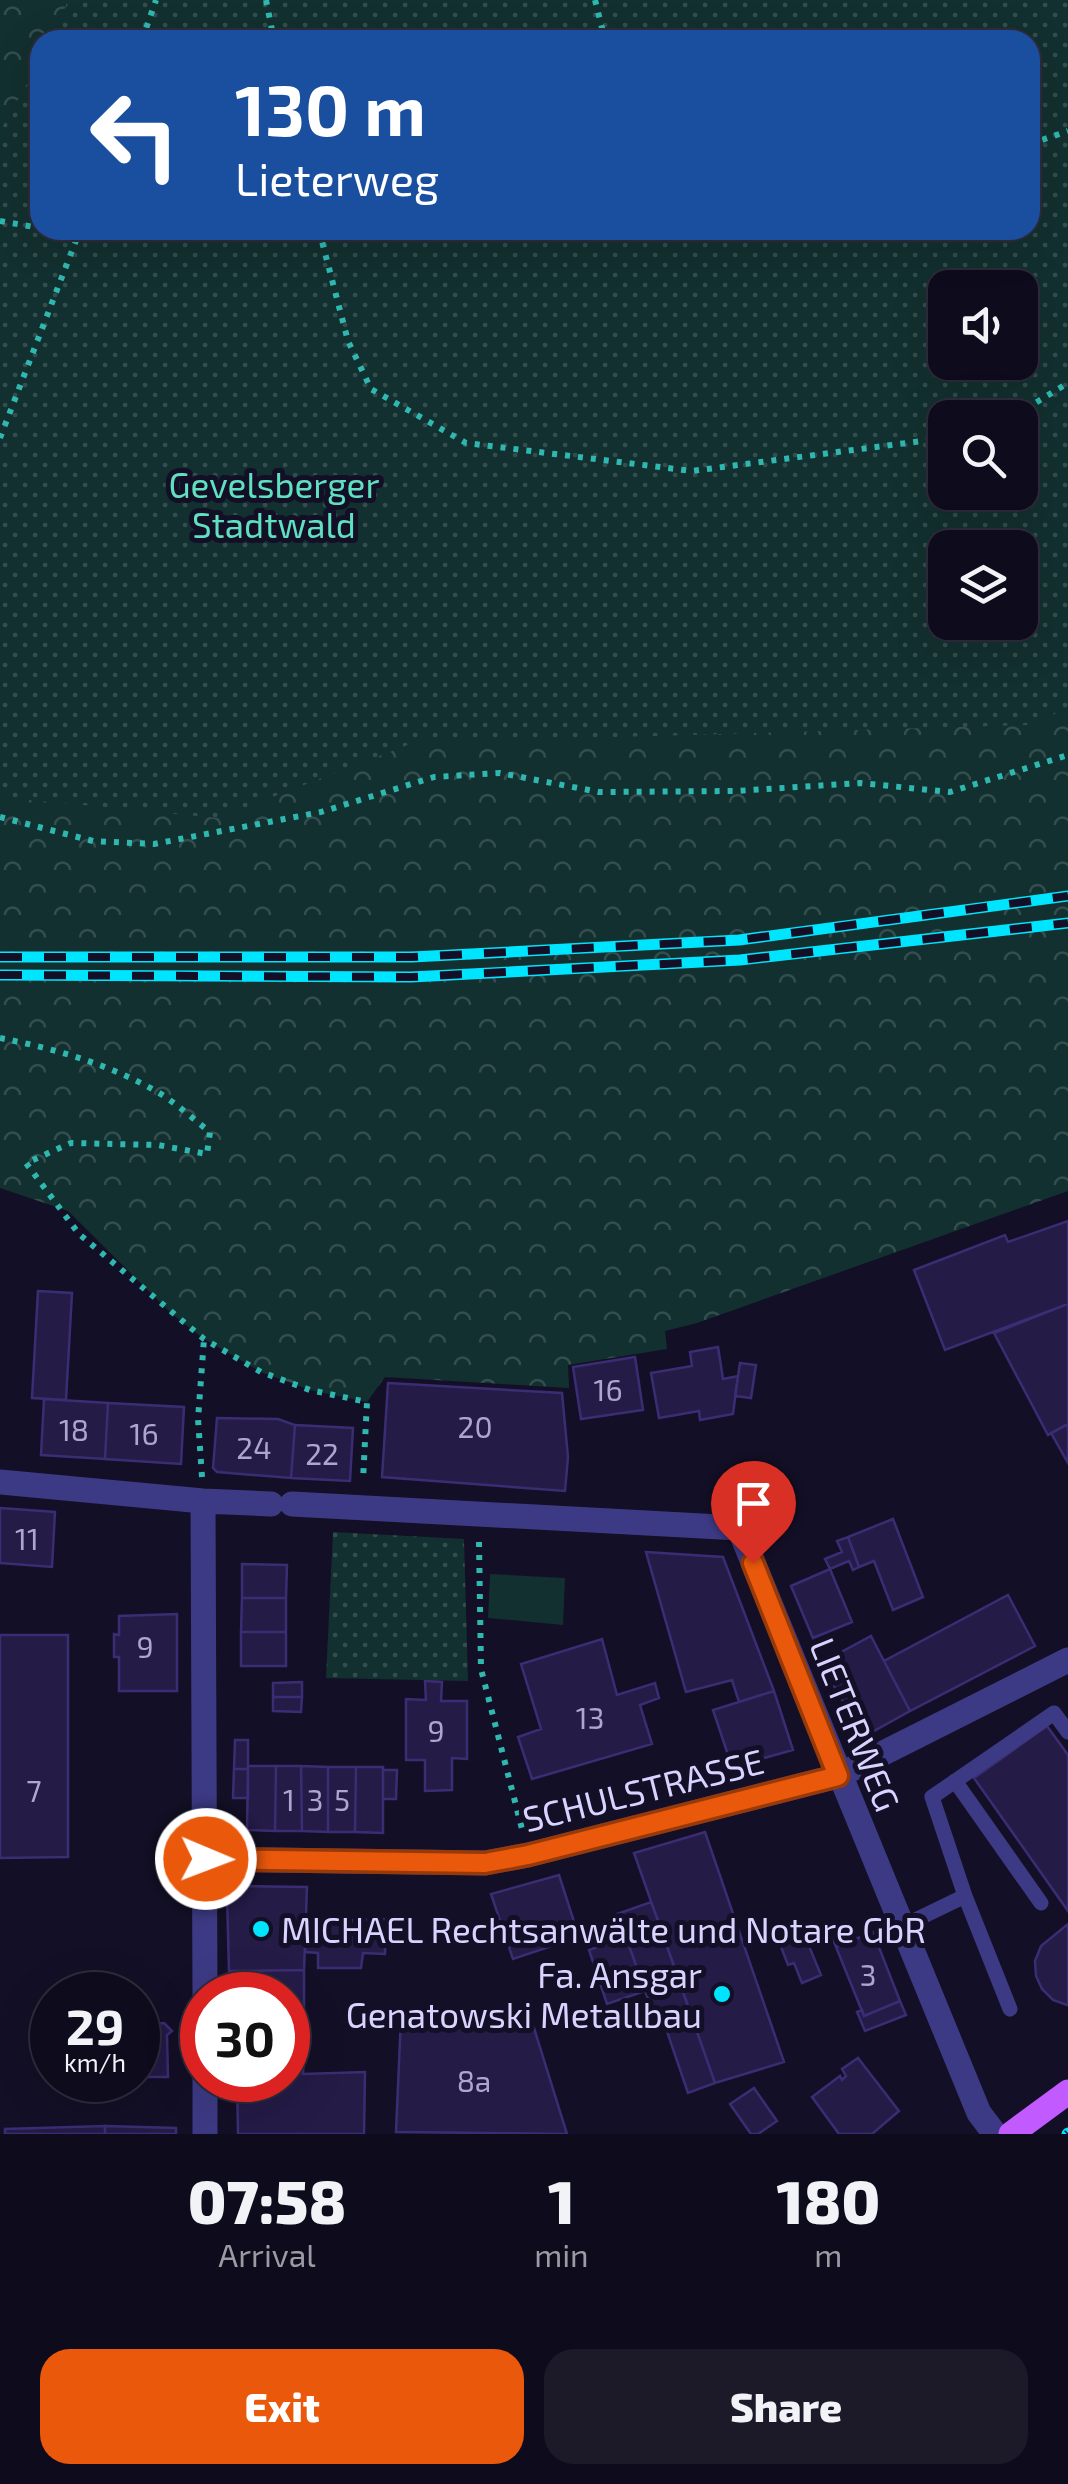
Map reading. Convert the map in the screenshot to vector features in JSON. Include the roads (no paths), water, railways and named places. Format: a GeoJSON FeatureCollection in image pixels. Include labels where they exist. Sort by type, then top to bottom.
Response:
{"type":"FeatureCollection","features":[{"type":"Feature","properties":{"kind":"main road"},"geometry":{"type":"LineString","coordinates":[[1011,2134],[1068,2092]]}},
{"type":"Feature","properties":{"kind":"street","name":"LIETERWEG"},"geometry":{"type":"LineString","coordinates":[[0,1482],[204,1502],[362,1506],[739,1528],[979,2114],[995,2134]]}},
{"type":"Feature","properties":{"kind":"street"},"geometry":{"type":"LineString","coordinates":[[204,1502],[205,1972]]}},
{"type":"Feature","properties":{"kind":"street","name":"SCHULSTRASSE"},"geometry":{"type":"LineString","coordinates":[[206,1859],[485,1863],[528,1855],[838,1776],[1068,1660]]}},
{"type":"Feature","properties":{"kind":"street"},"geometry":{"type":"LineString","coordinates":[[205,2102],[205,2134]]}},
{"type":"Feature","properties":{"kind":"lane"},"geometry":{"type":"LineString","coordinates":[[1010,2009],[965,1896],[932,1797],[1054,1712],[1068,1732]]}},
{"type":"Feature","properties":{"kind":"lane"},"geometry":{"type":"LineString","coordinates":[[956,1782],[1041,1903]]}},
{"type":"Feature","properties":{"kind":"lane"},"geometry":{"type":"LineString","coordinates":[[901,1927],[965,1896]]}},
{"type":"Feature","properties":{"kind":"railway"},"geometry":{"type":"LineString","coordinates":[[0,957],[412,957],[739,940],[1068,896]]}},
{"type":"Feature","properties":{"kind":"railway"},"geometry":{"type":"LineString","coordinates":[[0,975],[411,977],[740,960],[1068,923]]}},
{"type":"Feature","properties":{"kind":"place","name":"MICHAEL Rechtsanwälte und Notare GbR"},"geometry":{"type":"Point","coordinates":[261,1929]}},
{"type":"Feature","properties":{"kind":"place","name":"Fa. Ansgar Genatowski Metallbau"},"geometry":{"type":"Point","coordinates":[722,1994]}},
{"type":"Feature","properties":{"kind":"park label","name":"Gevelsberger Stadtwald"},"geometry":{"type":"Point","coordinates":[274,504]}}]}
